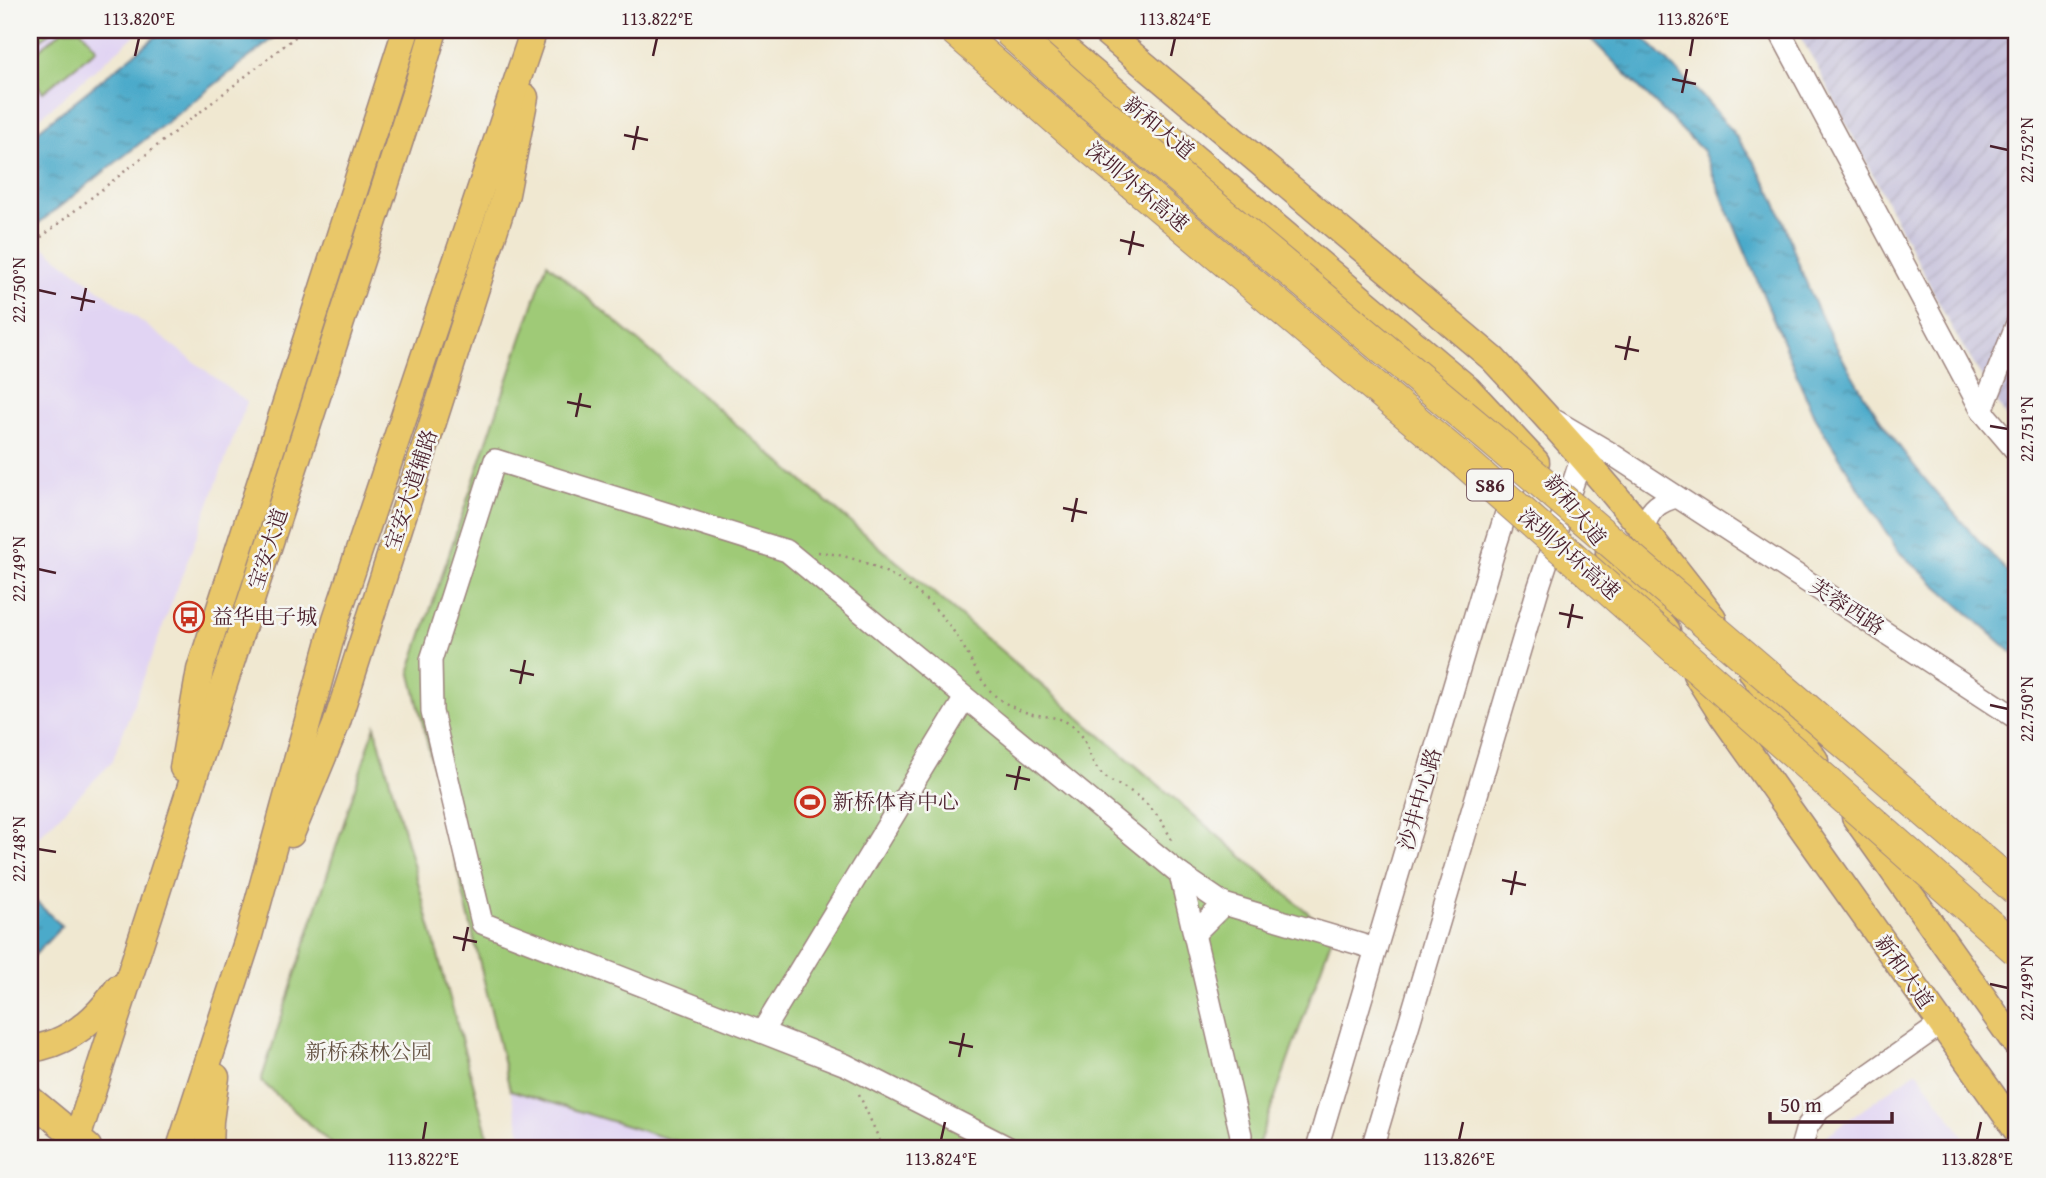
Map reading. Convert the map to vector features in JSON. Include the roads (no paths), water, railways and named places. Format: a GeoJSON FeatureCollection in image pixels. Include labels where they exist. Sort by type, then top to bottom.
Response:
{"type":"FeatureCollection","features":[{"type":"Feature","properties":{"kind":"highway","name":"深圳外环高速"},"geometry":{"type":"LineString","coordinates":[[955,30],[1068,130],[1466,464],[2016,950]]}},
{"type":"Feature","properties":{"kind":"highway","name":"深圳外环高速"},"geometry":{"type":"LineString","coordinates":[[1008,30],[1091,104],[1489,437],[2016,888]]}},
{"type":"Feature","properties":{"kind":"main road"},"geometry":{"type":"LineString","coordinates":[[164,871],[201,670],[406,30]]}},
{"type":"Feature","properties":{"kind":"main road","name":"宝安大道"},"geometry":{"type":"LineString","coordinates":[[80,1145],[133,967],[434,30]]}},
{"type":"Feature","properties":{"kind":"main road"},"geometry":{"type":"LineString","coordinates":[[180,1148],[248,939],[336,619],[535,30]]}},
{"type":"Feature","properties":{"kind":"main road","name":"新和大道"},"geometry":{"type":"LineString","coordinates":[[1043,30],[1468,389],[1525,451],[1568,500],[1657,615],[1722,715],[2016,1129]]}},
{"type":"Feature","properties":{"kind":"main road","name":"新和大道"},"geometry":{"type":"LineString","coordinates":[[1103,30],[1493,359],[1582,456],[1644,529],[1727,637],[2016,1044]]}},
{"type":"Feature","properties":{"kind":"main road"},"geometry":{"type":"LineString","coordinates":[[30,1049],[61,1041],[81,1029],[99,1014],[133,967]]}},
{"type":"Feature","properties":{"kind":"main road"},"geometry":{"type":"LineString","coordinates":[[209,1148],[225,1009]]}},
{"type":"Feature","properties":{"kind":"main road"},"geometry":{"type":"LineString","coordinates":[[30,1099],[80,1145]]}},
{"type":"Feature","properties":{"kind":"street"},"geometry":{"type":"LineString","coordinates":[[1779,30],[1982,411],[2016,451]]}},
{"type":"Feature","properties":{"kind":"street"},"geometry":{"type":"LineString","coordinates":[[1982,411],[2016,326]]}},
{"type":"Feature","properties":{"kind":"street","name":"芙蓉西路"},"geometry":{"type":"LineString","coordinates":[[1545,415],[1607,451],[2016,718]]}},
{"type":"Feature","properties":{"kind":"street","name":"沙井中心路"},"geometry":{"type":"LineString","coordinates":[[1317,1148],[1525,451]]}},
{"type":"Feature","properties":{"kind":"street"},"geometry":{"type":"LineString","coordinates":[[1372,1148],[1534,603],[1582,456]]}},
{"type":"Feature","properties":{"kind":"street"},"geometry":{"type":"LineString","coordinates":[[1009,1148],[846,1065],[482,923],[432,712],[431,660],[495,460],[787,551],[1180,874],[1224,904],[1376,949]]}},
{"type":"Feature","properties":{"kind":"street"},"geometry":{"type":"LineString","coordinates":[[1644,529],[1655,507],[1677,497]]}},
{"type":"Feature","properties":{"kind":"street"},"geometry":{"type":"LineString","coordinates":[[762,1032],[965,698]]}},
{"type":"Feature","properties":{"kind":"street"},"geometry":{"type":"LineString","coordinates":[[1180,874],[1241,1135],[1239,1148]]}},
{"type":"Feature","properties":{"kind":"street"},"geometry":{"type":"LineString","coordinates":[[1195,934],[1224,904]]}},
{"type":"Feature","properties":{"kind":"street"},"geometry":{"type":"LineString","coordinates":[[1801,1148],[1807,1127],[1819,1110],[1941,1024]]}},
{"type":"Feature","properties":{"kind":"water"},"geometry":{"type":"Polygon","coordinates":[[[164,30],[284,30],[30,230],[30,137],[164,30]]]}},
{"type":"Feature","properties":{"kind":"water"},"geometry":{"type":"Polygon","coordinates":[[[1582,30],[1635,30],[1708,103],[1741,142],[1768,186],[1816,305],[1863,393],[1915,467],[2016,581],[2016,656],[1898,551],[1814,416],[1703,151],[1582,30]]]}},
{"type":"Feature","properties":{"kind":"water"},"geometry":{"type":"Polygon","coordinates":[[[30,896],[62,926],[30,960],[30,896]]]}},
{"type":"Feature","properties":{"kind":"place","name":"益华电子城"},"geometry":{"type":"Point","coordinates":[189,617]}},
{"type":"Feature","properties":{"kind":"place","name":"新桥体育中心"},"geometry":{"type":"Point","coordinates":[810,802]}},
{"type":"Feature","properties":{"kind":"park label","name":"新桥森林公园"},"geometry":{"type":"Point","coordinates":[369,1052]}}]}
